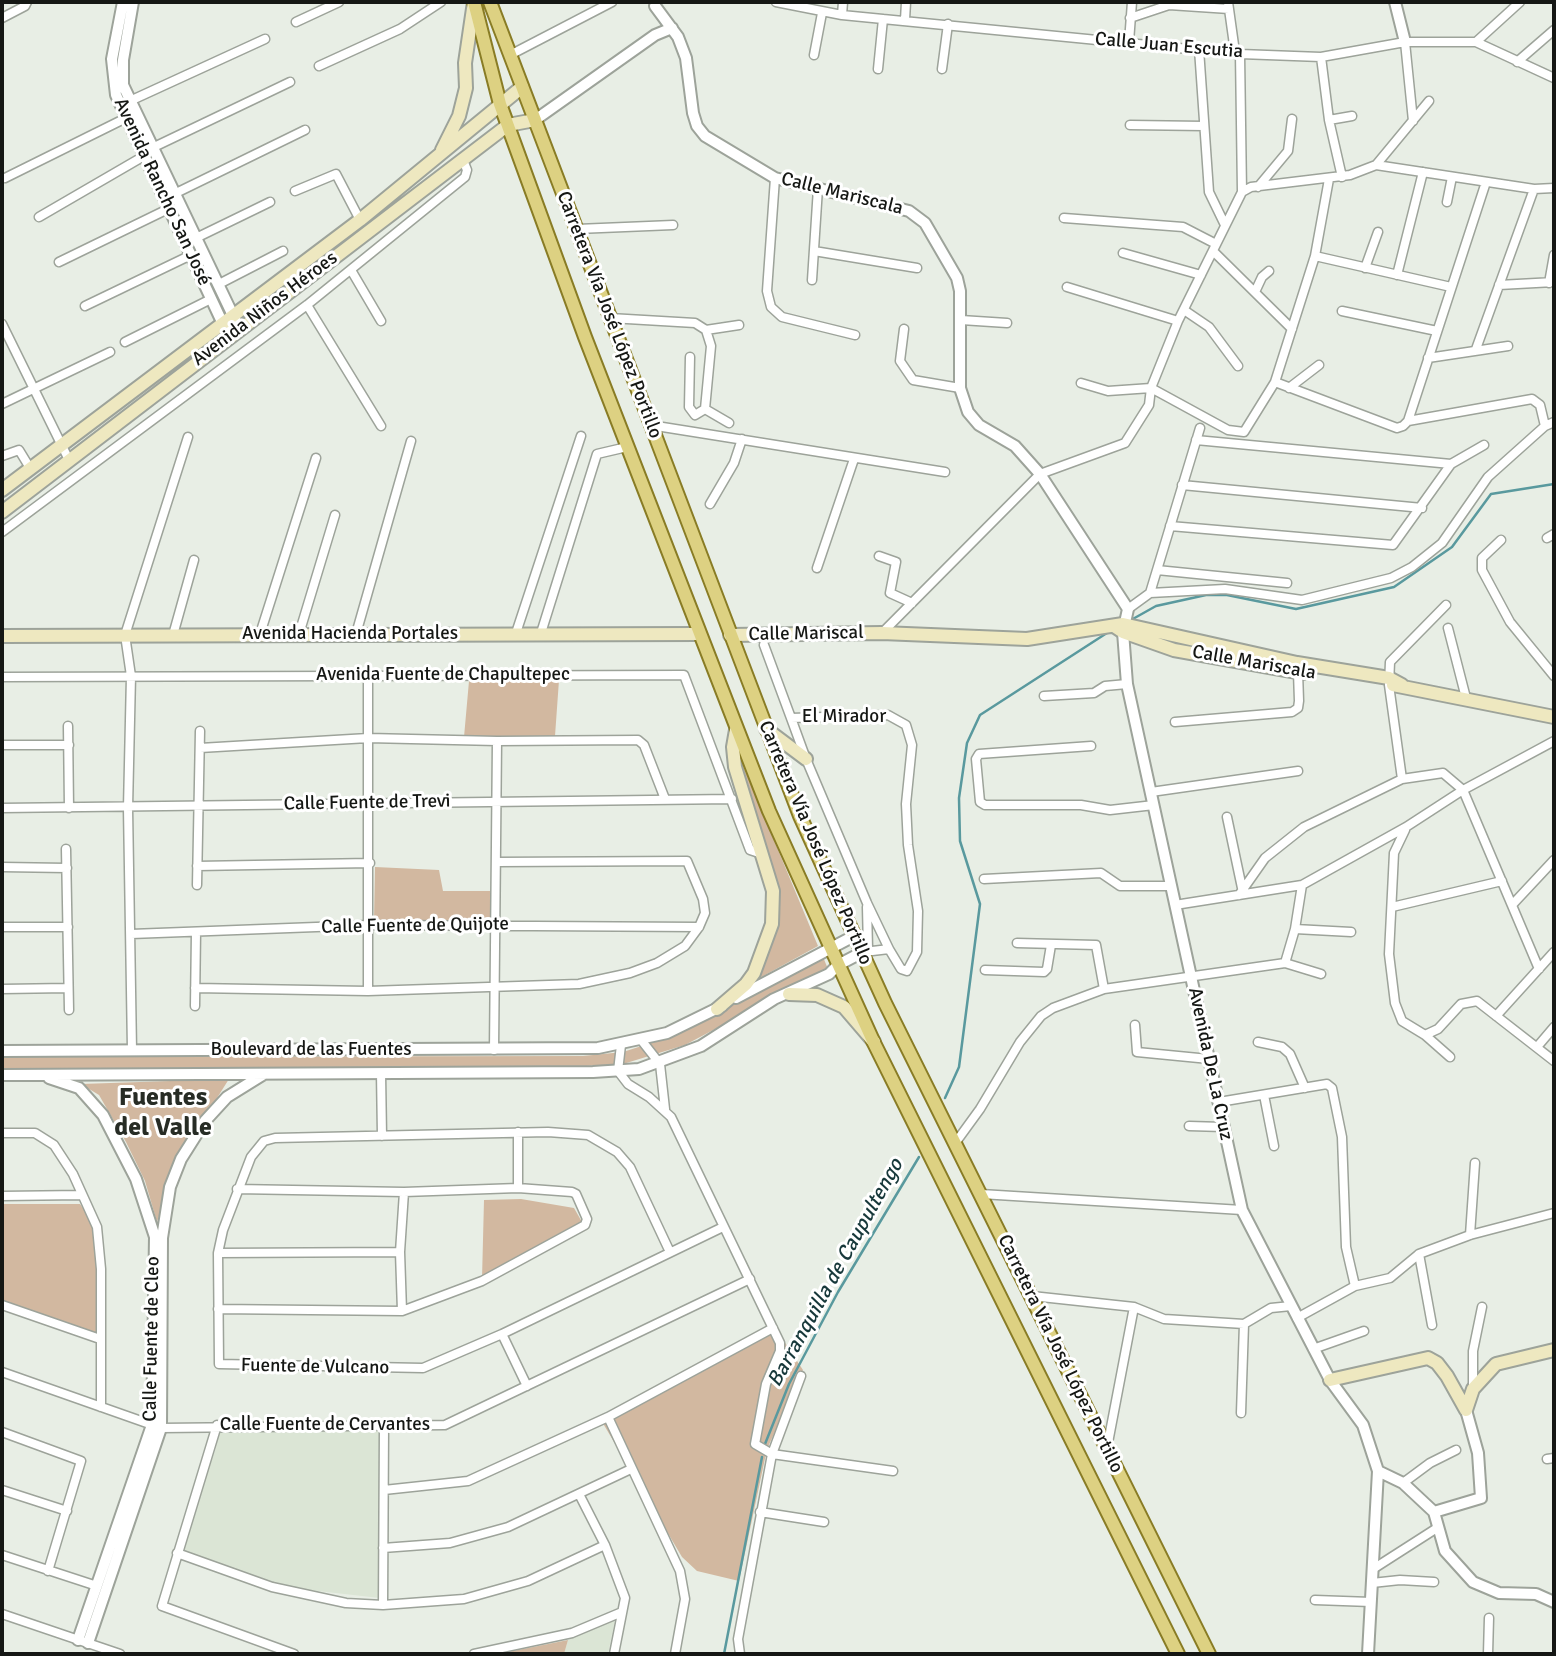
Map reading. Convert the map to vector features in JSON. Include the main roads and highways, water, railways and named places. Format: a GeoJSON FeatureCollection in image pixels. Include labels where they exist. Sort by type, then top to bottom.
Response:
{"type":"FeatureCollection","features":[{"type":"Feature","properties":{"kind":"main road","name":"Carretera Vía José López Portillo"},"geometry":{"type":"LineString","coordinates":[[474,2],[500,104],[627,447],[736,730],[829,947],[874,1043],[1178,1654]]}},
{"type":"Feature","properties":{"kind":"main road"},"geometry":{"type":"LineString","coordinates":[[437,160],[459,116],[466,88],[465,64],[474,2]]}},
{"type":"Feature","properties":{"kind":"main road","name":"Carretera Vía José López Portillo"},"geometry":{"type":"LineString","coordinates":[[490,2],[800,816],[854,936],[865,951],[981,1194],[1209,1654]]}},
{"type":"Feature","properties":{"kind":"main road","name":"Avenida Niños Héroes"},"geometry":{"type":"LineString","coordinates":[[2,512],[437,160],[522,87]]}},
{"type":"Feature","properties":{"kind":"main road","name":"Avenida Niños Héroes"},"geometry":{"type":"LineString","coordinates":[[2,490],[60,445],[231,327],[508,125],[535,120]]}},
{"type":"Feature","properties":{"kind":"main road","name":"Calle Mariscala"},"geometry":{"type":"LineString","coordinates":[[881,633],[1027,639],[1120,627],[1554,717]]}},
{"type":"Feature","properties":{"kind":"main road","name":"Calle Mariscala"},"geometry":{"type":"LineString","coordinates":[[1120,627],[1174,650],[1297,672],[1393,683]]}},
{"type":"Feature","properties":{"kind":"main road","name":"Calle Mariscal"},"geometry":{"type":"LineString","coordinates":[[730,635],[881,633]]}},
{"type":"Feature","properties":{"kind":"main road","name":"Avenida Hacienda Portales"},"geometry":{"type":"LineString","coordinates":[[2,636],[698,634]]}},
{"type":"Feature","properties":{"kind":"main road"},"geometry":{"type":"LineString","coordinates":[[766,729],[806,759]]}},
{"type":"Feature","properties":{"kind":"main road"},"geometry":{"type":"LineString","coordinates":[[717,1009],[746,984],[760,960],[772,923],[773,891],[735,767],[733,747],[736,730]]}},
{"type":"Feature","properties":{"kind":"main road"},"geometry":{"type":"LineString","coordinates":[[789,994],[817,995],[844,1007],[874,1043]]}},
{"type":"Feature","properties":{"kind":"main road"},"geometry":{"type":"LineString","coordinates":[[1330,1380],[1428,1358],[1437,1363],[1447,1376],[1466,1410],[1473,1389],[1496,1364],[1554,1350]]}},
{"type":"Feature","properties":{"kind":"waterway"},"geometry":{"type":"LineString","coordinates":[[1131,620],[1156,606],[1206,595],[1227,595],[1296,609],[1394,587],[1452,547],[1491,494],[1554,484]]}},
{"type":"Feature","properties":{"kind":"waterway"},"geometry":{"type":"LineString","coordinates":[[945,1098],[959,1067],[980,904],[960,841],[959,798],[967,743],[980,715],[1110,631]]}},
{"type":"Feature","properties":{"kind":"waterway","name":"Barranquilla de Caupultengo"},"geometry":{"type":"LineString","coordinates":[[765,1444],[789,1384],[838,1292],[919,1157]]}},
{"type":"Feature","properties":{"kind":"waterway"},"geometry":{"type":"LineString","coordinates":[[724,1654],[762,1457]]}},
{"type":"Feature","properties":{"kind":"district","name":"Fuentes del Valle"},"geometry":{"type":"Point","coordinates":[163,1113]}}]}
